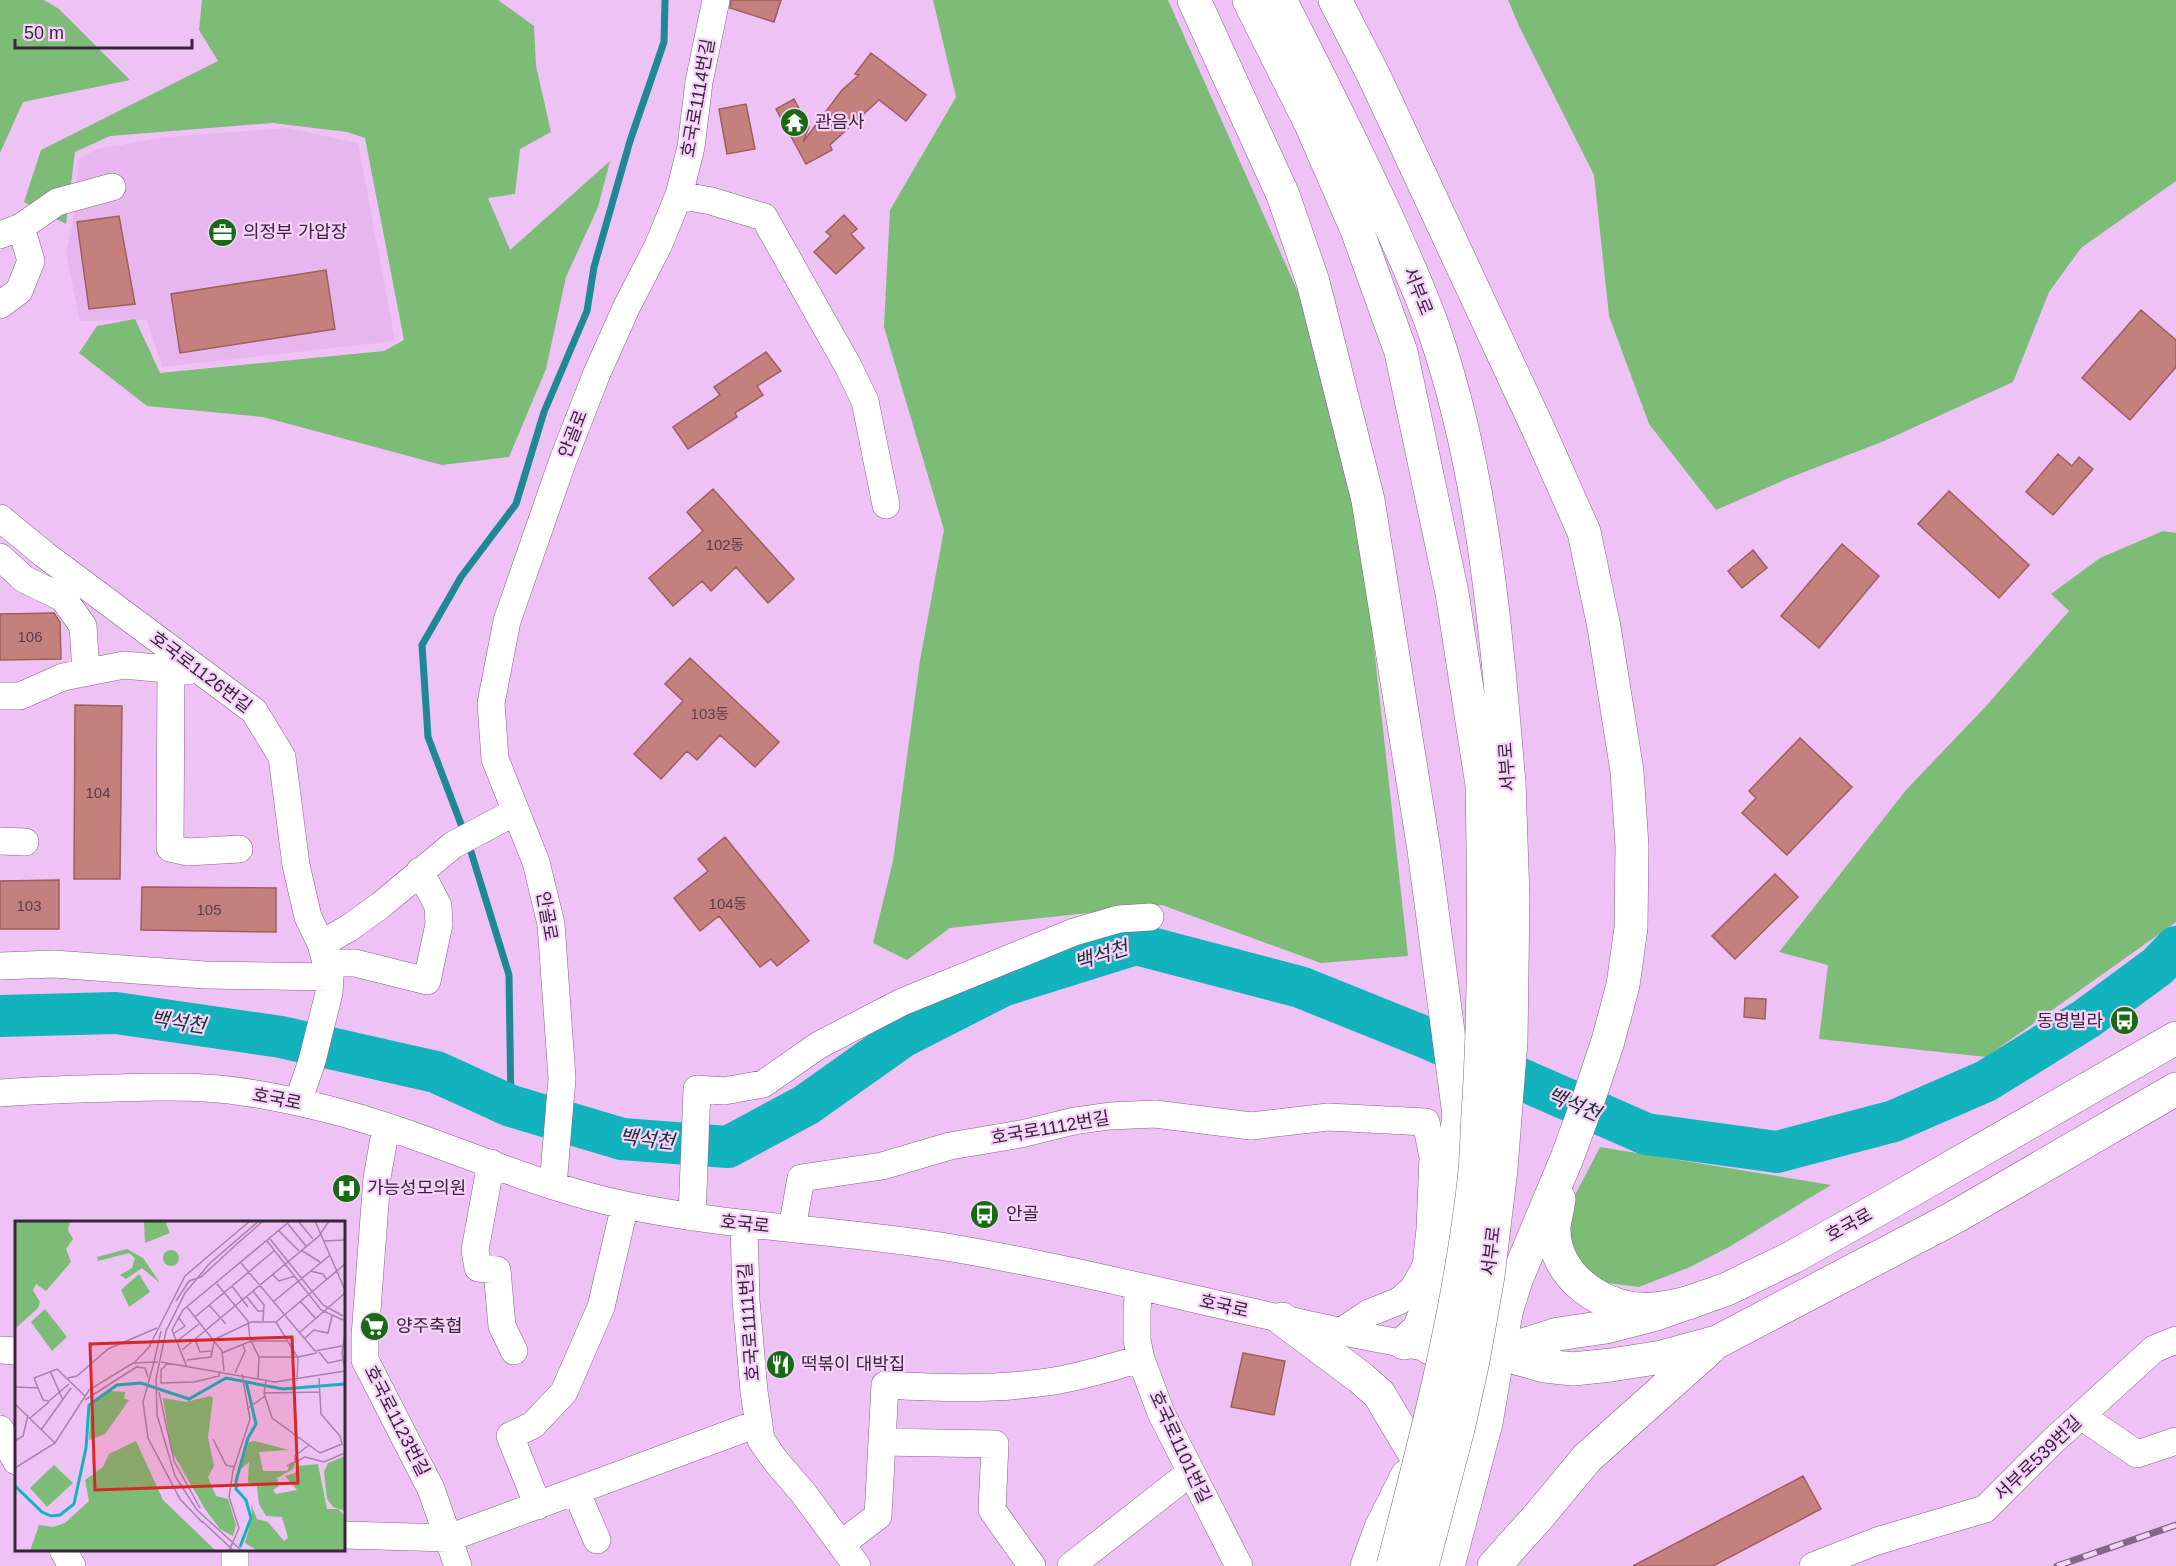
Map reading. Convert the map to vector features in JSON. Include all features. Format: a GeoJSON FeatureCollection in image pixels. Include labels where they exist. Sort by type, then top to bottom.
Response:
{"type":"FeatureCollection","features":[{"type":"Feature","properties":{"kind":"main road"},"geometry":{"type":"LineString","coordinates":[[1194,0],[1283,195],[1313,282],[1368,500],[1424,850],[1460,1115],[1438,1268],[1425,1317],[1419,1329],[1410,1472],[1387,1566]]}},
{"type":"Feature","properties":{"kind":"main road","name":"서부로"},"geometry":{"type":"LineString","coordinates":[[1249,0],[1310,122],[1352,219],[1401,352],[1452,593],[1496,784],[1513,898],[1511,1041],[1488,1276],[1458,1429],[1422,1566]]}},
{"type":"Feature","properties":{"kind":"main road","name":"서부로"},"geometry":{"type":"LineString","coordinates":[[1280,0],[1364,169],[1399,245],[1435,333],[1463,433],[1482,527],[1495,617],[1496,784],[1484,894],[1483,1034],[1475,1170],[1445,1357],[1393,1566]]}},
{"type":"Feature","properties":{"kind":"main road"},"geometry":{"type":"LineString","coordinates":[[1335,0],[1374,76],[1584,532],[1605,627],[1627,771],[1632,846],[1631,927],[1623,985],[1602,1060],[1567,1158],[1516,1280],[1507,1309],[1486,1423],[1448,1566]]}},
{"type":"Feature","properties":{"kind":"main road","name":"호국로"},"geometry":{"type":"LineString","coordinates":[[1498,1353],[1558,1334],[1606,1327],[1656,1314],[1727,1289],[1793,1257],[2176,1038]]}},
{"type":"Feature","properties":{"kind":"main road","name":"호국로"},"geometry":{"type":"LineString","coordinates":[[1417,1346],[1498,1353],[1545,1366],[1573,1369],[1662,1357],[1717,1342],[1955,1217],[2176,1089]]}},
{"type":"Feature","properties":{"kind":"main road"},"geometry":{"type":"LineString","coordinates":[[1567,1158],[1554,1227],[1560,1257],[1579,1283],[1591,1294],[1606,1302],[1628,1308],[1653,1310],[1691,1302]]}},
{"type":"Feature","properties":{"kind":"main road"},"geometry":{"type":"LineString","coordinates":[[1282,1319],[1379,1394],[1410,1472],[1381,1528],[1367,1566]]}},
{"type":"Feature","properties":{"kind":"main road"},"geometry":{"type":"LineString","coordinates":[[1494,1566],[1587,1458],[1641,1407],[1717,1342]]}},
{"type":"Feature","properties":{"kind":"main road"},"geometry":{"type":"LineString","coordinates":[[1509,1566],[1538,1517]]}},
{"type":"Feature","properties":{"kind":"street","name":"호국로1114번길"},"geometry":{"type":"LineString","coordinates":[[679,195],[691,147],[699,82],[716,0]]}},
{"type":"Feature","properties":{"kind":"street"},"geometry":{"type":"LineString","coordinates":[[0,305],[19,291],[31,261],[11,231],[57,201],[112,187]]}},
{"type":"Feature","properties":{"kind":"street"},"geometry":{"type":"LineString","coordinates":[[679,195],[711,201],[764,217],[848,366],[865,401],[886,505]]}},
{"type":"Feature","properties":{"kind":"street","name":"안골로"},"geometry":{"type":"LineString","coordinates":[[553,1186],[562,1078],[551,924],[536,862],[495,759],[491,703],[507,621],[563,460],[597,373],[627,306],[658,246],[679,195]]}},
{"type":"Feature","properties":{"kind":"street","name":"호국로1126번길"},"geometry":{"type":"LineString","coordinates":[[0,518],[45,555],[254,711],[282,757],[296,865],[308,917],[327,969]]}},
{"type":"Feature","properties":{"kind":"street"},"geometry":{"type":"LineString","coordinates":[[0,556],[24,579],[63,598],[83,626],[86,672]]}},
{"type":"Feature","properties":{"kind":"street"},"geometry":{"type":"LineString","coordinates":[[0,696],[20,696],[63,677],[124,664],[203,672]]}},
{"type":"Feature","properties":{"kind":"street"},"geometry":{"type":"LineString","coordinates":[[171,669],[170,848],[188,852],[239,849]]}},
{"type":"Feature","properties":{"kind":"street"},"geometry":{"type":"LineString","coordinates":[[298,1102],[312,1062],[327,969],[349,928],[381,905],[453,845],[515,812]]}},
{"type":"Feature","properties":{"kind":"street"},"geometry":{"type":"LineString","coordinates":[[0,966],[54,964],[205,975],[327,969],[355,963],[427,981],[439,924],[438,906],[420,872]]}},
{"type":"Feature","properties":{"kind":"street"},"geometry":{"type":"LineString","coordinates":[[692,1217],[697,1089],[724,1091],[763,1084],[819,1045],[902,1002],[1074,932],[1119,919],[1150,917]]}},
{"type":"Feature","properties":{"kind":"street","name":"호국로"},"geometry":{"type":"LineString","coordinates":[[0,1093],[44,1089],[176,1086],[232,1090],[329,1109],[553,1186],[625,1205],[744,1224],[891,1239],[960,1250],[1048,1266],[1282,1319],[1417,1346]]}},
{"type":"Feature","properties":{"kind":"street","name":"호국로1112번길"},"geometry":{"type":"LineString","coordinates":[[792,1229],[801,1178],[882,1166],[950,1146],[1020,1134],[1074,1121],[1110,1116],[1155,1114],[1251,1126],[1328,1117],[1426,1122],[1433,1157],[1431,1229],[1426,1266],[1413,1289],[1399,1301],[1370,1313],[1342,1331]]}},
{"type":"Feature","properties":{"kind":"street","name":"호국로1123번길"},"geometry":{"type":"LineString","coordinates":[[386,1127],[376,1178],[354,1360],[431,1489],[458,1566]]}},
{"type":"Feature","properties":{"kind":"street"},"geometry":{"type":"LineString","coordinates":[[491,1163],[476,1250],[478,1268],[497,1270],[502,1326],[514,1351]]}},
{"type":"Feature","properties":{"kind":"street"},"geometry":{"type":"LineString","coordinates":[[538,1506],[510,1436],[533,1425],[564,1392],[601,1307],[625,1205]]}},
{"type":"Feature","properties":{"kind":"street","name":"호국로1111번길"},"geometry":{"type":"LineString","coordinates":[[744,1224],[746,1300],[761,1440],[804,1494],[848,1559]]}},
{"type":"Feature","properties":{"kind":"street","name":"호국로1101번길"},"geometry":{"type":"LineString","coordinates":[[1139,1287],[1137,1340],[1141,1359],[1161,1413],[1236,1565]]}},
{"type":"Feature","properties":{"kind":"street","name":"서부로539번길"},"geometry":{"type":"LineString","coordinates":[[1813,1566],[1877,1541],[1985,1509],[2081,1416],[2154,1350],[2176,1340]]}},
{"type":"Feature","properties":{"kind":"street"},"geometry":{"type":"LineString","coordinates":[[848,1559],[878,1516],[885,1385],[944,1388],[999,1387],[1050,1382],[1141,1359]]}},
{"type":"Feature","properties":{"kind":"street"},"geometry":{"type":"LineString","coordinates":[[2081,1416],[2137,1454],[2176,1442]]}},
{"type":"Feature","properties":{"kind":"street"},"geometry":{"type":"LineString","coordinates":[[345,1535],[449,1538],[759,1423]]}},
{"type":"Feature","properties":{"kind":"street"},"geometry":{"type":"LineString","coordinates":[[0,1429],[15,1459]]}},
{"type":"Feature","properties":{"kind":"street"},"geometry":{"type":"LineString","coordinates":[[882,1442],[995,1444],[992,1510],[1032,1566]]}},
{"type":"Feature","properties":{"kind":"street"},"geometry":{"type":"LineString","coordinates":[[1071,1566],[1191,1472]]}},
{"type":"Feature","properties":{"kind":"street"},"geometry":{"type":"LineString","coordinates":[[576,1491],[597,1540]]}},
{"type":"Feature","properties":{"kind":"street"},"geometry":{"type":"LineString","coordinates":[[64,1551],[72,1566]]}},
{"type":"Feature","properties":{"kind":"shaded area","name":"의정부 가압장"},"geometry":{"type":"Polygon","coordinates":[[[287,128],[358,143],[395,341],[162,367],[147,320],[80,321],[66,254],[75,211],[78,159],[97,149],[168,137],[287,128]]]}},
{"type":"Feature","properties":{"kind":"green space"},"geometry":{"type":"Polygon","coordinates":[[[0,0],[44,0],[59,9],[130,80],[23,102],[0,153],[0,0]]]}},
{"type":"Feature","properties":{"kind":"green space"},"geometry":{"type":"Polygon","coordinates":[[[202,0],[498,0],[534,26],[536,66],[551,132],[520,149],[515,194],[488,198],[510,250],[610,161],[598,207],[566,277],[546,369],[509,457],[442,465],[263,417],[147,406],[79,353],[97,326],[135,319],[160,373],[384,351],[404,340],[365,138],[347,132],[273,123],[110,136],[75,152],[66,224],[24,202],[41,150],[218,61],[199,30],[202,0]]]}},
{"type":"Feature","properties":{"kind":"green space"},"geometry":{"type":"Polygon","coordinates":[[[933,0],[1168,0],[1347,402],[1408,956],[1321,963],[1162,905],[950,928],[907,960],[873,943],[893,861],[920,660],[944,530],[884,327],[890,210],[956,97],[933,0]]]}},
{"type":"Feature","properties":{"kind":"green space"},"geometry":{"type":"Polygon","coordinates":[[[1508,0],[2176,0],[2176,181],[2081,248],[2049,292],[2013,382],[1884,441],[1789,478],[1716,510],[1649,424],[1609,316],[1594,175],[1508,0]]]}},
{"type":"Feature","properties":{"kind":"green space"},"geometry":{"type":"Polygon","coordinates":[[[2163,531],[2176,533],[2176,922],[1986,1057],[1819,1039],[1828,965],[1779,952],[1906,790],[1988,704],[2069,611],[2051,594],[2100,558],[2163,531]]]}},
{"type":"Feature","properties":{"kind":"green space"},"geometry":{"type":"Polygon","coordinates":[[[1600,1147],[1831,1185],[1729,1247],[1690,1267],[1639,1287],[1591,1281],[1560,1254],[1562,1220],[1600,1147]]]}},
{"type":"Feature","properties":{"kind":"building"},"geometry":{"type":"Polygon","coordinates":[[[731,0],[781,0],[774,22],[730,8],[731,0]]]}},
{"type":"Feature","properties":{"kind":"building"},"geometry":{"type":"Polygon","coordinates":[[[871,53],[926,95],[906,121],[879,100],[830,145],[832,150],[806,164],[776,109],[794,99],[809,127],[803,142],[842,90],[859,75],[855,74],[871,53]]]}},
{"type":"Feature","properties":{"kind":"building"},"geometry":{"type":"Polygon","coordinates":[[[746,104],[755,149],[727,154],[719,109],[746,104]]]}},
{"type":"Feature","properties":{"kind":"building"},"geometry":{"type":"Polygon","coordinates":[[[844,215],[857,229],[851,234],[864,248],[836,274],[814,252],[831,236],[826,232],[844,215]]]}},
{"type":"Feature","properties":{"kind":"building"},"geometry":{"type":"Polygon","coordinates":[[[119,216],[135,304],[89,309],[77,222],[119,216]]]}},
{"type":"Feature","properties":{"kind":"building"},"geometry":{"type":"Polygon","coordinates":[[[326,270],[335,329],[180,353],[171,294],[326,270]]]}},
{"type":"Feature","properties":{"kind":"building"},"geometry":{"type":"Polygon","coordinates":[[[2141,310],[2176,340],[2176,367],[2130,420],[2082,378],[2141,310]]]}},
{"type":"Feature","properties":{"kind":"building"},"geometry":{"type":"Polygon","coordinates":[[[766,352],[781,371],[757,386],[763,395],[735,413],[737,417],[688,449],[673,427],[720,395],[714,387],[766,352]]]}},
{"type":"Feature","properties":{"kind":"building"},"geometry":{"type":"Polygon","coordinates":[[[2058,454],[2072,466],[2079,457],[2093,469],[2053,515],[2026,492],[2058,454]]]}},
{"type":"Feature","properties":{"kind":"building"},"geometry":{"type":"Polygon","coordinates":[[[713,489],[794,579],[768,603],[736,567],[711,591],[702,581],[673,606],[649,578],[703,531],[687,512],[713,489]]]}},
{"type":"Feature","properties":{"kind":"building"},"geometry":{"type":"Polygon","coordinates":[[[1949,491],[2029,565],[1999,598],[1918,524],[1949,491]]]}},
{"type":"Feature","properties":{"kind":"building"},"geometry":{"type":"Polygon","coordinates":[[[1842,544],[1879,576],[1819,648],[1781,616],[1842,544]]]}},
{"type":"Feature","properties":{"kind":"building"},"geometry":{"type":"Polygon","coordinates":[[[1753,550],[1767,568],[1742,588],[1728,571],[1753,550]]]}},
{"type":"Feature","properties":{"kind":"building"},"geometry":{"type":"Polygon","coordinates":[[[54,613],[60,622],[61,659],[0,660],[0,614],[54,613]]]}},
{"type":"Feature","properties":{"kind":"building"},"geometry":{"type":"Polygon","coordinates":[[[690,658],[779,742],[755,767],[720,735],[697,760],[687,751],[661,779],[634,754],[683,701],[665,684],[690,658]]]}},
{"type":"Feature","properties":{"kind":"building"},"geometry":{"type":"Polygon","coordinates":[[[75,705],[122,706],[120,879],[74,879],[75,705]]]}},
{"type":"Feature","properties":{"kind":"building"},"geometry":{"type":"Polygon","coordinates":[[[1800,738],[1852,787],[1787,855],[1742,813],[1756,798],[1749,791],[1800,738]]]}},
{"type":"Feature","properties":{"kind":"building"},"geometry":{"type":"Polygon","coordinates":[[[725,837],[809,941],[777,966],[771,959],[760,967],[719,916],[700,931],[674,898],[708,871],[698,859],[725,837]]]}},
{"type":"Feature","properties":{"kind":"building"},"geometry":{"type":"Polygon","coordinates":[[[1775,874],[1798,897],[1735,959],[1712,936],[1775,874]]]}},
{"type":"Feature","properties":{"kind":"building"},"geometry":{"type":"Polygon","coordinates":[[[59,880],[59,929],[0,929],[0,881],[59,880]]]}},
{"type":"Feature","properties":{"kind":"building"},"geometry":{"type":"Polygon","coordinates":[[[142,887],[276,888],[276,932],[141,930],[142,887]]]}},
{"type":"Feature","properties":{"kind":"building"},"geometry":{"type":"Polygon","coordinates":[[[1745,998],[1766,999],[1765,1019],[1744,1017],[1745,998]]]}},
{"type":"Feature","properties":{"kind":"building"},"geometry":{"type":"Polygon","coordinates":[[[1243,1353],[1285,1361],[1274,1415],[1231,1407],[1243,1353]]]}},
{"type":"Feature","properties":{"kind":"building"},"geometry":{"type":"Polygon","coordinates":[[[1803,1476],[1821,1509],[1713,1566],[1633,1566],[1803,1476]]]}},
{"type":"Feature","properties":{"kind":"waterway"},"geometry":{"type":"LineString","coordinates":[[464,832],[428,737],[422,645],[461,577],[516,504],[544,412],[587,311],[594,267],[630,141],[664,42],[665,0]]}},
{"type":"Feature","properties":{"kind":"waterway"},"geometry":{"type":"LineString","coordinates":[[468,842],[509,975],[511,1106]]}},
{"type":"Feature","properties":{"kind":"waterway","name":"백석천"},"geometry":{"type":"LineString","coordinates":[[0,1016],[116,1013],[281,1037],[436,1072],[511,1106],[622,1139],[728,1147],[806,1105],[902,1037],[1002,986],[1136,944],[1300,987],[1427,1038],[1646,1134],[1777,1152],[1894,1121],[1986,1081],[2086,1019],[2158,966],[2176,947]]}},
{"type":"Feature","properties":{"kind":"railway"},"geometry":{"type":"LineString","coordinates":[[2057,1566],[2176,1525]]}},
{"type":"Feature","properties":{"kind":"place","name":"관음사"},"geometry":{"type":"Point","coordinates":[794,122]}},
{"type":"Feature","properties":{"kind":"place","name":"의정부 가압장"},"geometry":{"type":"Point","coordinates":[222,232]}},
{"type":"Feature","properties":{"kind":"place","name":"동명빌라"},"geometry":{"type":"Point","coordinates":[2124,1021]}},
{"type":"Feature","properties":{"kind":"place","name":"가능성모의원"},"geometry":{"type":"Point","coordinates":[346,1188]}},
{"type":"Feature","properties":{"kind":"place","name":"안골"},"geometry":{"type":"Point","coordinates":[985,1214]}},
{"type":"Feature","properties":{"kind":"place","name":"양주축협"},"geometry":{"type":"Point","coordinates":[375,1326]}},
{"type":"Feature","properties":{"kind":"place","name":"떡볶이 대박집"},"geometry":{"type":"Point","coordinates":[780,1364]}}]}
